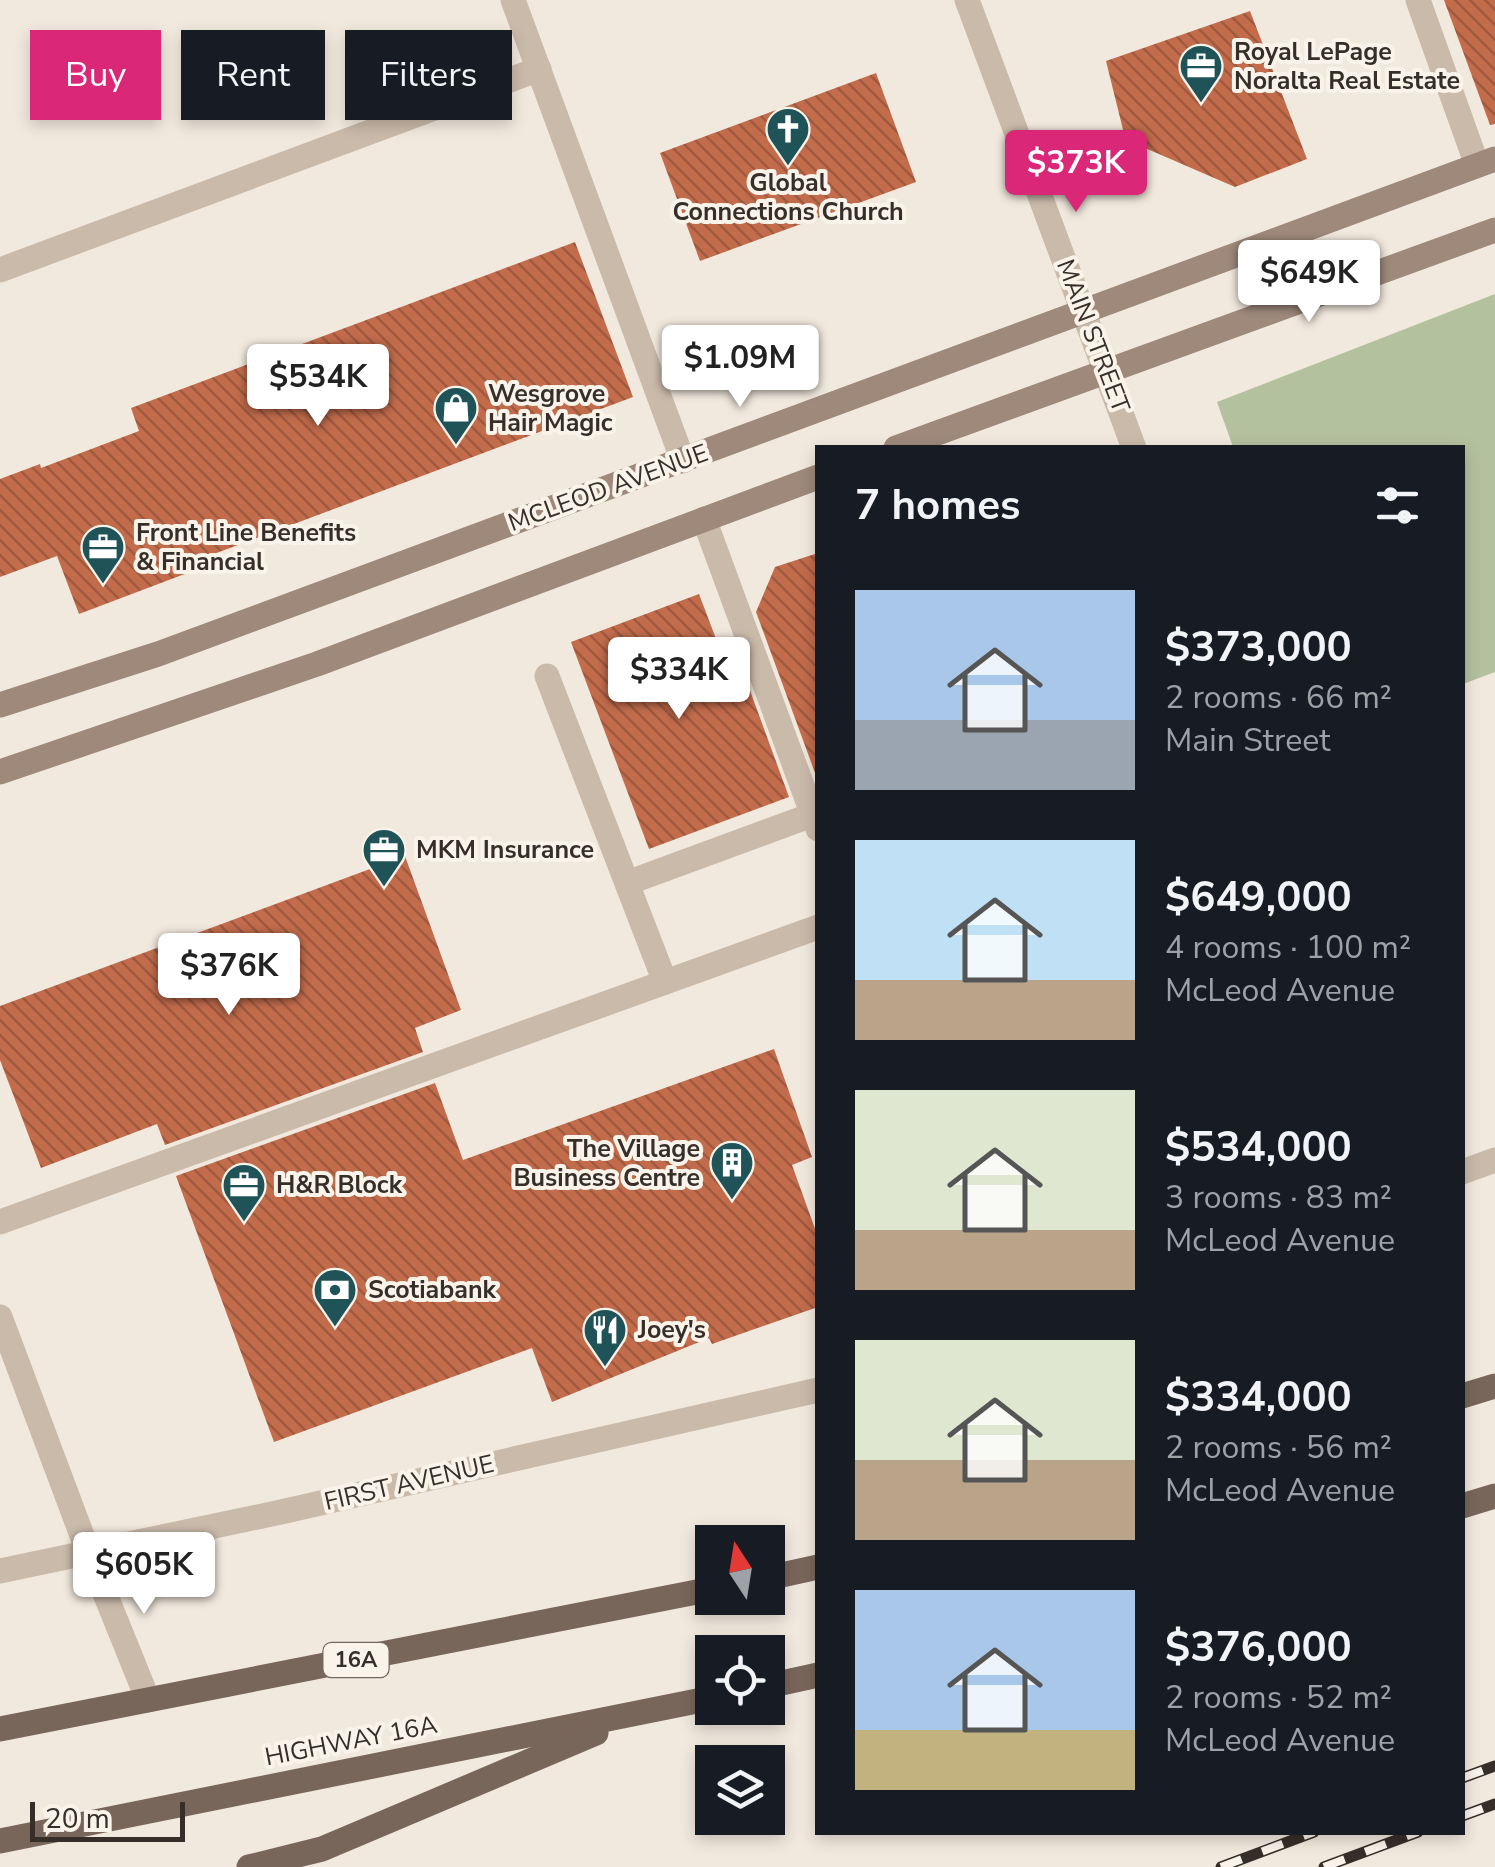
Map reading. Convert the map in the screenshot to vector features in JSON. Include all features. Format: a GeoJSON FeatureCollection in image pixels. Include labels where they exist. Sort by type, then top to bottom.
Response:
{"type":"FeatureCollection","features":[{"type":"Feature","properties":{"kind":"main road"},"geometry":{"type":"LineString","coordinates":[[1465,1395],[1495,1386]]}},
{"type":"Feature","properties":{"kind":"main road"},"geometry":{"type":"LineString","coordinates":[[1465,1505],[1495,1496]]}},
{"type":"Feature","properties":{"kind":"main road"},"geometry":{"type":"LineString","coordinates":[[785,1575],[815,1569]]}},
{"type":"Feature","properties":{"kind":"main road","name":"16A"},"geometry":{"type":"LineString","coordinates":[[0,1729],[695,1592]]}},
{"type":"Feature","properties":{"kind":"main road"},"geometry":{"type":"LineString","coordinates":[[785,1682],[815,1676]]}},
{"type":"Feature","properties":{"kind":"main road","name":"HIGHWAY 16A"},"geometry":{"type":"LineString","coordinates":[[0,1841],[695,1702]]}},
{"type":"Feature","properties":{"kind":"main road"},"geometry":{"type":"LineString","coordinates":[[249,1867],[322,1850],[647,1712]]}},
{"type":"Feature","properties":{"kind":"street"},"geometry":{"type":"LineString","coordinates":[[513,0],[683,461]]}},
{"type":"Feature","properties":{"kind":"street","name":"MAIN STREET"},"geometry":{"type":"LineString","coordinates":[[967,0],[1133,445]]}},
{"type":"Feature","properties":{"kind":"street"},"geometry":{"type":"LineString","coordinates":[[1418,0],[1486,162]]}},
{"type":"Feature","properties":{"kind":"street"},"geometry":{"type":"LineString","coordinates":[[0,270],[539,69]]}},
{"type":"Feature","properties":{"kind":"street","name":"MCLEOD AVENUE"},"geometry":{"type":"LineString","coordinates":[[0,704],[158,654],[1486,162]]}},
{"type":"Feature","properties":{"kind":"street"},"geometry":{"type":"LineString","coordinates":[[904,445],[1495,230]]}},
{"type":"Feature","properties":{"kind":"street"},"geometry":{"type":"LineString","coordinates":[[0,772],[317,664],[815,478]]}},
{"type":"Feature","properties":{"kind":"street"},"geometry":{"type":"LineString","coordinates":[[626,883],[815,822],[704,518]]}},
{"type":"Feature","properties":{"kind":"street"},"geometry":{"type":"LineString","coordinates":[[547,676],[665,982]]}},
{"type":"Feature","properties":{"kind":"street"},"geometry":{"type":"LineString","coordinates":[[0,1222],[815,928]]}},
{"type":"Feature","properties":{"kind":"street"},"geometry":{"type":"LineString","coordinates":[[1465,1171],[1495,1160]]}},
{"type":"Feature","properties":{"kind":"street"},"geometry":{"type":"LineString","coordinates":[[0,1316],[148,1700]]}},
{"type":"Feature","properties":{"kind":"street","name":"FIRST AVENUE"},"geometry":{"type":"LineString","coordinates":[[0,1571],[815,1391]]}},
{"type":"Feature","properties":{"kind":"green space"},"geometry":{"type":"Polygon","coordinates":[[[1495,294],[1495,672],[1465,683],[1465,445],[1232,445],[1217,402],[1495,294]]]}},
{"type":"Feature","properties":{"kind":"building"},"geometry":{"type":"Polygon","coordinates":[[[1444,0],[1495,0],[1495,124],[1490,125],[1444,0]]]}},
{"type":"Feature","properties":{"kind":"building","name":"Royal LePage Noralta Real Estate"},"geometry":{"type":"Polygon","coordinates":[[[1250,11],[1307,159],[1235,187],[1145,148],[1130,158],[1106,61],[1250,11]]]}},
{"type":"Feature","properties":{"kind":"building","name":"Global Connections Church"},"geometry":{"type":"Polygon","coordinates":[[[876,73],[916,182],[700,261],[660,153],[876,73]]]}},
{"type":"Feature","properties":{"kind":"building"},"geometry":{"type":"Polygon","coordinates":[[[575,242],[633,397],[187,564],[190,572],[79,614],[57,556],[0,577],[0,479],[139,431],[131,408],[575,242]]]}},
{"type":"Feature","properties":{"kind":"building"},"geometry":{"type":"Polygon","coordinates":[[[815,554],[815,773],[756,612],[775,567],[815,554]]]}},
{"type":"Feature","properties":{"kind":"building"},"geometry":{"type":"Polygon","coordinates":[[[699,594],[729,673],[737,655],[789,797],[649,849],[571,642],[699,594]]]}},
{"type":"Feature","properties":{"kind":"building"},"geometry":{"type":"Polygon","coordinates":[[[405,856],[461,1010],[415,1028],[423,1052],[165,1145],[157,1124],[41,1168],[0,1060],[0,1006],[405,856]]]}},
{"type":"Feature","properties":{"kind":"building"},"geometry":{"type":"Polygon","coordinates":[[[774,1049],[812,1157],[792,1165],[815,1229],[815,1308],[712,1344],[709,1338],[552,1402],[532,1348],[274,1442],[176,1176],[435,1083],[463,1160],[774,1049]]]}},
{"type":"Feature","properties":{"kind":"railway"},"geometry":{"type":"LineString","coordinates":[[1465,1777],[1495,1766]]}},
{"type":"Feature","properties":{"kind":"railway"},"geometry":{"type":"LineString","coordinates":[[1465,1815],[1495,1804]]}},
{"type":"Feature","properties":{"kind":"railway"},"geometry":{"type":"LineString","coordinates":[[1221,1867],[1306,1835]]}},
{"type":"Feature","properties":{"kind":"railway"},"geometry":{"type":"LineString","coordinates":[[1324,1867],[1410,1835]]}},
{"type":"Feature","properties":{"kind":"place","name":"Royal LePage Noralta Real Estate"},"geometry":{"type":"Point","coordinates":[1201,104]}},
{"type":"Feature","properties":{"kind":"place","name":"Global Connections Church"},"geometry":{"type":"Point","coordinates":[788,167]}},
{"type":"Feature","properties":{"kind":"place","name":"Wesgrove Hair Magic"},"geometry":{"type":"Point","coordinates":[456,446]}},
{"type":"Feature","properties":{"kind":"place","name":"Front Line Benefits & Financial"},"geometry":{"type":"Point","coordinates":[103,585]}},
{"type":"Feature","properties":{"kind":"place","name":"MKM Insurance"},"geometry":{"type":"Point","coordinates":[384,888]}},
{"type":"Feature","properties":{"kind":"place","name":"The Village Business Centre"},"geometry":{"type":"Point","coordinates":[732,1201]}},
{"type":"Feature","properties":{"kind":"place","name":"H&R Block"},"geometry":{"type":"Point","coordinates":[244,1223]}},
{"type":"Feature","properties":{"kind":"place","name":"Scotiabank"},"geometry":{"type":"Point","coordinates":[335,1328]}},
{"type":"Feature","properties":{"kind":"place","name":"Joey's"},"geometry":{"type":"Point","coordinates":[605,1368]}}]}
